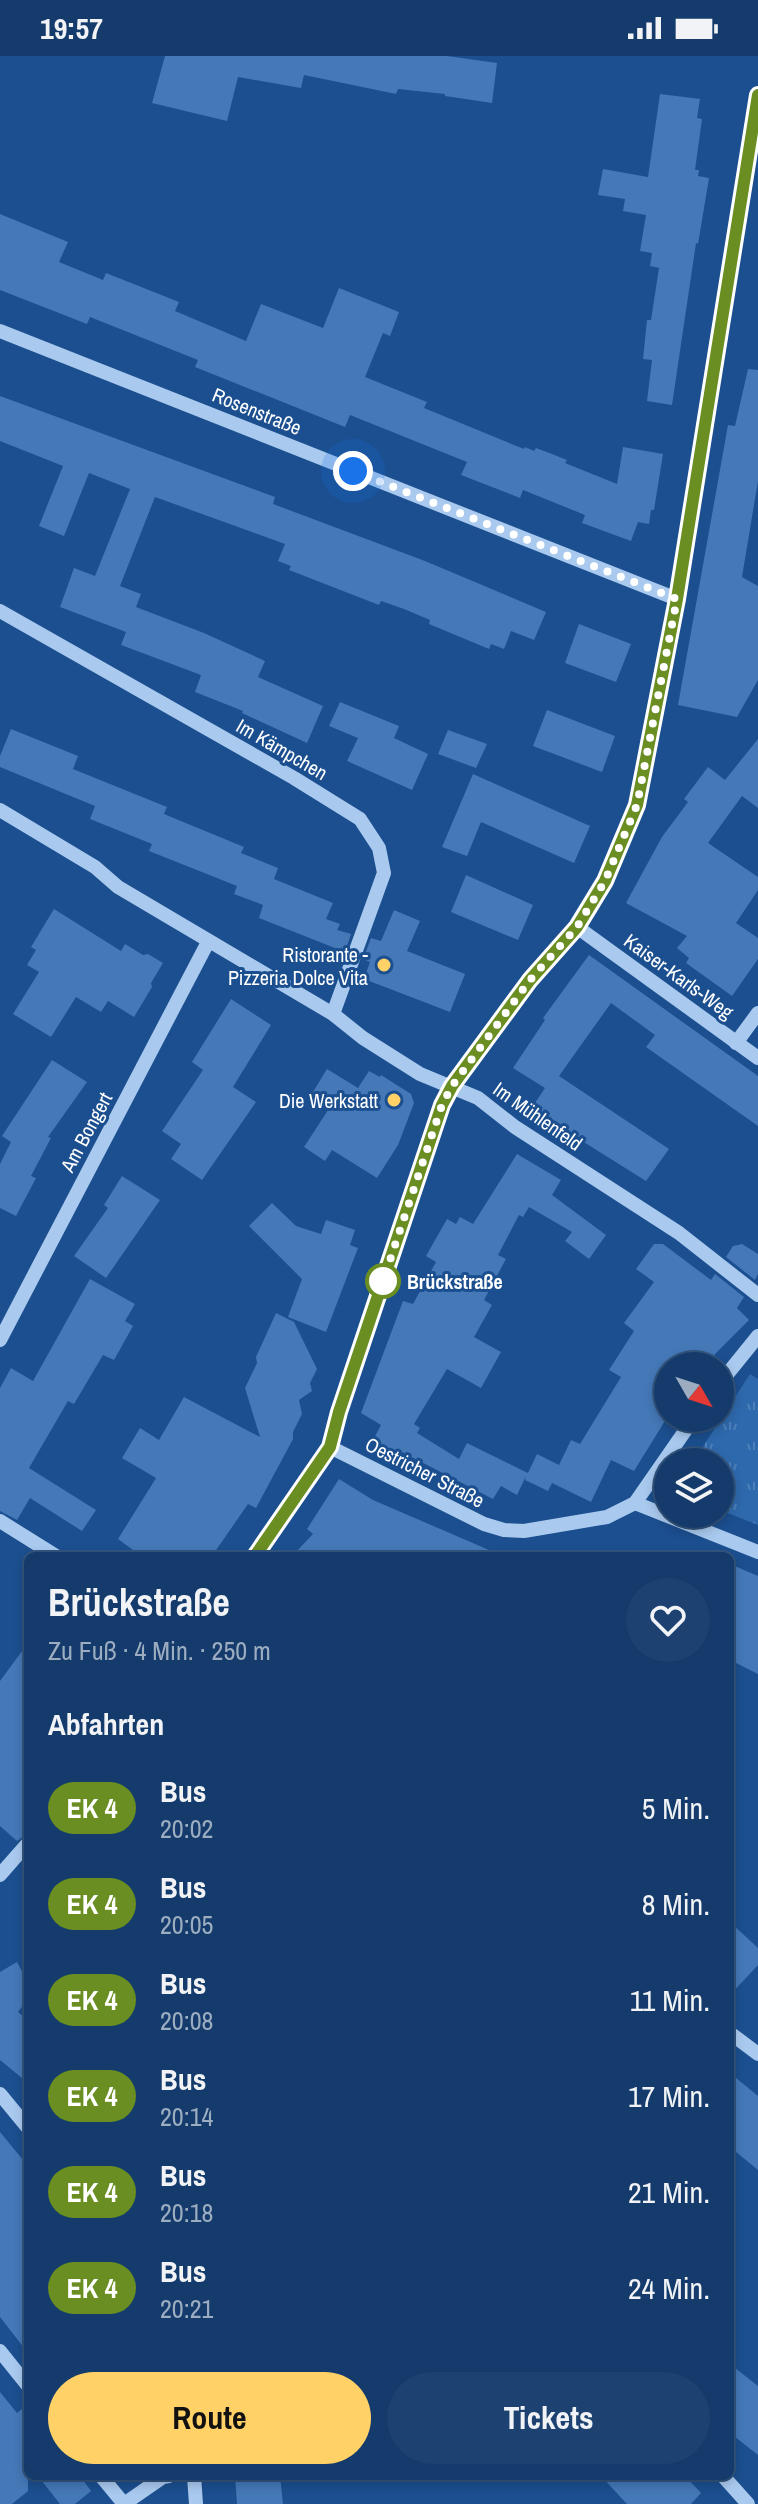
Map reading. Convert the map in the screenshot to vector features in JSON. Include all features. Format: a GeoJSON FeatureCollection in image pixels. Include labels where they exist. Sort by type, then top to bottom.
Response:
{"type":"FeatureCollection","features":[{"type":"Feature","properties":{"kind":"street"},"geometry":{"type":"LineString","coordinates":[[258,1552],[330,1447],[442,1105],[452,1086],[530,980],[577,927],[605,881],[637,805],[677,599],[758,95]]}},
{"type":"Feature","properties":{"kind":"street","name":"Rosenstraße"},"geometry":{"type":"LineString","coordinates":[[0,331],[677,599]]}},
{"type":"Feature","properties":{"kind":"street","name":"Im Kämpchen"},"geometry":{"type":"LineString","coordinates":[[0,611],[294,778],[360,819],[379,848],[384,873],[333,1014]]}},
{"type":"Feature","properties":{"kind":"street","name":"Im Mühlenfeld"},"geometry":{"type":"LineString","coordinates":[[0,810],[95,867],[118,887],[333,1014],[363,1038],[420,1074],[478,1098],[515,1127],[679,1233],[758,1295]]}},
{"type":"Feature","properties":{"kind":"street","name":"Kaiser-Karls-Weg"},"geometry":{"type":"LineString","coordinates":[[577,927],[758,1058]]}},
{"type":"Feature","properties":{"kind":"street","name":"Am Bongert"},"geometry":{"type":"LineString","coordinates":[[0,1340],[208,942]]}},
{"type":"Feature","properties":{"kind":"street"},"geometry":{"type":"LineString","coordinates":[[736,1043],[758,1013]]}},
{"type":"Feature","properties":{"kind":"street"},"geometry":{"type":"LineString","coordinates":[[734,1366],[758,1336]]}},
{"type":"Feature","properties":{"kind":"street"},"geometry":{"type":"LineString","coordinates":[[684,1432],[635,1503],[758,1552]]}},
{"type":"Feature","properties":{"kind":"street","name":"Oestricher Straße"},"geometry":{"type":"LineString","coordinates":[[330,1447],[484,1524],[504,1530],[524,1531],[607,1517],[635,1503]]}},
{"type":"Feature","properties":{"kind":"street"},"geometry":{"type":"LineString","coordinates":[[0,1521],[50,1552]]}},
{"type":"Feature","properties":{"kind":"street"},"geometry":{"type":"LineString","coordinates":[[0,1875],[24,1848]]}},
{"type":"Feature","properties":{"kind":"street"},"geometry":{"type":"LineString","coordinates":[[734,2036],[758,2054]]}},
{"type":"Feature","properties":{"kind":"street"},"geometry":{"type":"LineString","coordinates":[[0,2094],[24,2123]]}},
{"type":"Feature","properties":{"kind":"street"},"geometry":{"type":"LineString","coordinates":[[0,2351],[24,2381]]}},
{"type":"Feature","properties":{"kind":"street"},"geometry":{"type":"LineString","coordinates":[[104,2480],[124,2504],[159,2480]]}},
{"type":"Feature","properties":{"kind":"street"},"geometry":{"type":"LineString","coordinates":[[194,2480],[196,2504]]}},
{"type":"Feature","properties":{"kind":"street"},"geometry":{"type":"LineString","coordinates":[[727,2480],[748,2504]]}},
{"type":"Feature","properties":{"kind":"green space"},"geometry":{"type":"Polygon","coordinates":[[[750,1374],[758,1379],[758,1525],[734,1516],[734,1448],[702,1448],[712,1432],[734,1432],[734,1399],[750,1374]]]}},
{"type":"Feature","properties":{"kind":"building"},"geometry":{"type":"Polygon","coordinates":[[[165,56],[447,56],[497,63],[492,103],[398,89],[396,94],[304,75],[301,88],[238,77],[227,121],[152,103],[165,56]]]}},
{"type":"Feature","properties":{"kind":"building"},"geometry":{"type":"Polygon","coordinates":[[[660,94],[700,99],[697,118],[702,119],[695,170],[699,170],[698,176],[709,178],[672,405],[647,401],[652,360],[643,359],[647,320],[651,320],[659,268],[650,266],[652,253],[640,251],[646,215],[623,211],[625,199],[598,195],[603,169],[648,177],[660,94]]]}},
{"type":"Feature","properties":{"kind":"building"},"geometry":{"type":"Polygon","coordinates":[[[0,214],[68,242],[59,262],[103,280],[106,273],[179,302],[175,311],[246,341],[261,304],[323,328],[339,288],[399,312],[390,336],[383,333],[365,377],[427,402],[424,408],[524,449],[534,451],[536,448],[552,454],[567,460],[565,463],[617,484],[623,447],[663,454],[649,524],[638,522],[631,541],[582,523],[585,515],[523,490],[520,498],[461,475],[467,462],[350,415],[345,427],[195,367],[198,360],[90,317],[87,324],[0,290],[0,214]]]}},
{"type":"Feature","properties":{"kind":"building"},"geometry":{"type":"Polygon","coordinates":[[[748,369],[758,370],[758,481],[742,577],[758,586],[758,680],[737,717],[678,705],[728,425],[735,426],[748,369]]]}},
{"type":"Feature","properties":{"kind":"building"},"geometry":{"type":"Polygon","coordinates":[[[0,396],[275,497],[273,504],[425,561],[546,612],[534,640],[511,631],[504,649],[491,644],[489,649],[429,624],[430,620],[404,609],[381,601],[379,605],[289,570],[291,566],[278,561],[285,544],[155,497],[120,586],[141,594],[136,607],[265,661],[258,677],[323,706],[307,743],[243,711],[195,692],[201,675],[121,645],[126,632],[60,607],[74,568],[95,576],[130,489],[89,473],[64,536],[39,526],[63,466],[0,441],[0,396]]]}},
{"type":"Feature","properties":{"kind":"building"},"geometry":{"type":"Polygon","coordinates":[[[579,624],[631,644],[616,682],[565,663],[579,624]]]}},
{"type":"Feature","properties":{"kind":"building"},"geometry":{"type":"Polygon","coordinates":[[[340,702],[399,726],[394,738],[428,754],[412,790],[347,761],[358,738],[329,726],[340,702]]]}},
{"type":"Feature","properties":{"kind":"building"},"geometry":{"type":"Polygon","coordinates":[[[547,710],[615,736],[602,772],[533,746],[547,710]]]}},
{"type":"Feature","properties":{"kind":"building"},"geometry":{"type":"Polygon","coordinates":[[[11,729],[78,756],[73,769],[167,807],[164,814],[244,847],[241,853],[278,868],[274,879],[333,903],[326,919],[340,924],[337,930],[351,934],[345,952],[259,918],[263,905],[234,894],[237,886],[149,851],[152,844],[90,819],[95,806],[0,767],[0,756],[11,729]]]}},
{"type":"Feature","properties":{"kind":"building"},"geometry":{"type":"Polygon","coordinates":[[[448,730],[487,744],[476,768],[438,754],[448,730]]]}},
{"type":"Feature","properties":{"kind":"building"},"geometry":{"type":"Polygon","coordinates":[[[758,739],[758,808],[742,796],[708,843],[758,877],[758,890],[736,923],[758,938],[758,959],[732,996],[686,963],[689,958],[677,948],[687,936],[626,903],[662,837],[688,802],[684,799],[708,767],[725,780],[758,739]]]}},
{"type":"Feature","properties":{"kind":"building"},"geometry":{"type":"Polygon","coordinates":[[[473,774],[590,826],[574,863],[481,822],[467,856],[442,847],[473,774]]]}},
{"type":"Feature","properties":{"kind":"building"},"geometry":{"type":"Polygon","coordinates":[[[466,875],[533,905],[518,940],[451,912],[466,875]]]}},
{"type":"Feature","properties":{"kind":"building"},"geometry":{"type":"Polygon","coordinates":[[[54,909],[121,951],[125,944],[163,963],[134,1017],[108,1001],[101,1012],[76,997],[51,1037],[13,1014],[39,972],[27,965],[36,950],[31,947],[54,909]]]}},
{"type":"Feature","properties":{"kind":"building"},"geometry":{"type":"Polygon","coordinates":[[[394,910],[420,921],[407,951],[465,974],[450,1012],[364,979],[370,962],[363,959],[371,938],[381,941],[394,910]]]}},
{"type":"Feature","properties":{"kind":"building"},"geometry":{"type":"Polygon","coordinates":[[[589,955],[758,1076],[758,1126],[646,1047],[655,1035],[611,1003],[559,1076],[669,1149],[646,1181],[531,1109],[545,1088],[513,1068],[545,1020],[543,1018],[589,955]]]}},
{"type":"Feature","properties":{"kind":"building"},"geometry":{"type":"Polygon","coordinates":[[[231,999],[271,1025],[233,1087],[256,1102],[202,1180],[171,1159],[181,1144],[162,1131],[203,1070],[192,1062],[231,999]]]}},
{"type":"Feature","properties":{"kind":"building"},"geometry":{"type":"Polygon","coordinates":[[[52,1060],[87,1082],[48,1137],[51,1138],[31,1176],[36,1178],[16,1216],[0,1208],[0,1164],[11,1142],[2,1136],[52,1060]]]}},
{"type":"Feature","properties":{"kind":"building"},"geometry":{"type":"Polygon","coordinates":[[[327,1069],[358,1088],[369,1071],[411,1094],[414,1103],[398,1145],[377,1178],[332,1150],[325,1161],[304,1147],[332,1104],[313,1092],[327,1069]]]}},
{"type":"Feature","properties":{"kind":"building"},"geometry":{"type":"Polygon","coordinates":[[[517,1154],[561,1180],[552,1195],[606,1235],[589,1259],[565,1241],[572,1232],[529,1207],[523,1217],[519,1215],[498,1255],[506,1259],[484,1300],[492,1305],[474,1337],[501,1352],[481,1388],[447,1369],[414,1424],[420,1428],[417,1433],[459,1459],[467,1443],[528,1473],[537,1454],[559,1465],[571,1440],[580,1444],[621,1377],[609,1370],[634,1331],[624,1323],[654,1282],[636,1269],[654,1244],[663,1244],[711,1280],[715,1274],[744,1297],[737,1308],[749,1320],[717,1352],[654,1352],[654,1432],[658,1432],[634,1471],[611,1460],[591,1502],[552,1483],[548,1491],[525,1480],[526,1476],[517,1495],[501,1486],[493,1499],[400,1451],[396,1457],[372,1442],[381,1425],[361,1413],[403,1301],[413,1304],[436,1262],[426,1256],[447,1219],[456,1224],[460,1217],[473,1224],[517,1154]]]}},
{"type":"Feature","properties":{"kind":"building"},"geometry":{"type":"Polygon","coordinates":[[[122,1176],[160,1200],[106,1278],[74,1256],[108,1208],[104,1205],[122,1176]]]}},
{"type":"Feature","properties":{"kind":"building"},"geometry":{"type":"Polygon","coordinates":[[[272,1203],[296,1226],[321,1234],[326,1220],[355,1230],[350,1245],[358,1248],[326,1332],[288,1317],[302,1279],[249,1226],[272,1203]]]}},
{"type":"Feature","properties":{"kind":"building"},"geometry":{"type":"Polygon","coordinates":[[[742,1244],[758,1254],[755,1280],[726,1257],[733,1246],[742,1244]]]}},
{"type":"Feature","properties":{"kind":"building"},"geometry":{"type":"Polygon","coordinates":[[[90,1279],[135,1304],[125,1321],[133,1326],[114,1360],[103,1355],[74,1404],[68,1401],[29,1468],[96,1510],[82,1531],[30,1498],[17,1520],[0,1511],[0,1388],[11,1368],[33,1381],[90,1279]]]}},
{"type":"Feature","properties":{"kind":"building"},"geometry":{"type":"Polygon","coordinates":[[[276,1313],[294,1322],[317,1369],[310,1383],[312,1391],[299,1400],[302,1414],[293,1439],[256,1508],[248,1504],[215,1552],[136,1552],[118,1539],[156,1478],[122,1458],[140,1428],[159,1440],[184,1397],[260,1437],[245,1388],[257,1363],[256,1357],[276,1313]]]}},
{"type":"Feature","properties":{"kind":"building"},"geometry":{"type":"Polygon","coordinates":[[[339,1479],[373,1500],[494,1552],[296,1552],[313,1534],[307,1529],[339,1479]]]}},
{"type":"Feature","properties":{"kind":"building"},"geometry":{"type":"Polygon","coordinates":[[[734,1566],[758,1576],[758,1674],[734,1662],[734,1566]]]}},
{"type":"Feature","properties":{"kind":"building"},"geometry":{"type":"Polygon","coordinates":[[[24,1648],[24,1836],[17,1841],[0,1826],[0,1681],[24,1648]]]}},
{"type":"Feature","properties":{"kind":"building"},"geometry":{"type":"Polygon","coordinates":[[[734,1926],[758,1948],[758,1965],[734,1991],[734,1926]]]}},
{"type":"Feature","properties":{"kind":"building"},"geometry":{"type":"Polygon","coordinates":[[[17,1962],[24,1975],[24,2004],[18,2012],[24,2017],[24,2080],[0,2060],[0,1972],[17,1962]]]}},
{"type":"Feature","properties":{"kind":"building"},"geometry":{"type":"Polygon","coordinates":[[[734,2076],[758,2096],[758,2170],[734,2150],[734,2076]]]}},
{"type":"Feature","properties":{"kind":"building"},"geometry":{"type":"Polygon","coordinates":[[[0,2132],[24,2161],[24,2348],[0,2317],[0,2132]]]}},
{"type":"Feature","properties":{"kind":"building"},"geometry":{"type":"Polygon","coordinates":[[[734,2367],[758,2386],[758,2455],[734,2436],[734,2367]]]}},
{"type":"Feature","properties":{"kind":"building"},"geometry":{"type":"Polygon","coordinates":[[[0,2392],[17,2413],[24,2407],[24,2480],[28,2480],[28,2491],[12,2504],[0,2504],[0,2392]]]}},
{"type":"Feature","properties":{"kind":"building"},"geometry":{"type":"Polygon","coordinates":[[[41,2480],[83,2480],[91,2491],[75,2504],[60,2504],[41,2480]]]}},
{"type":"Feature","properties":{"kind":"building"},"geometry":{"type":"Polygon","coordinates":[[[235,2480],[280,2480],[283,2504],[237,2504],[235,2480]]]}},
{"type":"Feature","properties":{"kind":"building"},"geometry":{"type":"Polygon","coordinates":[[[605,2480],[689,2480],[701,2493],[691,2504],[627,2504],[605,2480]]]}},
{"type":"Feature","properties":{"kind":"bus line"},"geometry":{"type":"LineString","coordinates":[[258,1552],[330,1447],[442,1105],[452,1086],[530,980],[577,927],[605,881],[637,805],[677,599],[758,95]]}},
{"type":"Feature","properties":{"kind":"place","name":"Ristorante - Pizzeria Dolce Vita"},"geometry":{"type":"Point","coordinates":[384,965]}},
{"type":"Feature","properties":{"kind":"place","name":"Die Werkstatt"},"geometry":{"type":"Point","coordinates":[394,1100]}},
{"type":"Feature","properties":{"kind":"place","name":"Brückstraße"},"geometry":{"type":"Point","coordinates":[383,1281]}},
{"type":"Feature","properties":{"kind":"route"},"geometry":{"type":"LineString","coordinates":[[353,471],[677,599],[637,805],[605,881],[577,927],[530,980],[452,1086],[442,1105],[383,1281]]}}]}
